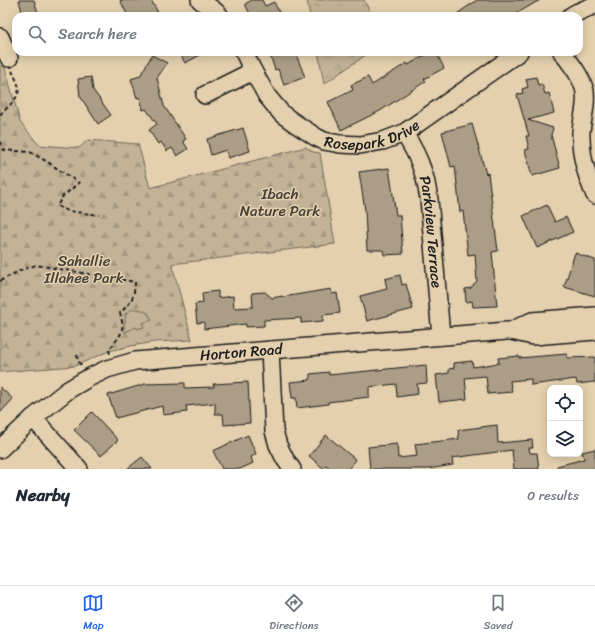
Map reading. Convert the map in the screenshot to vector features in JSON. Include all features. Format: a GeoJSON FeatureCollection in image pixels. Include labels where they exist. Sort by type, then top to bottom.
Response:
{"type":"FeatureCollection","features":[{"type":"Feature","properties":{"kind":"street"},"geometry":{"type":"LineString","coordinates":[[200,0],[216,12]]}},
{"type":"Feature","properties":{"kind":"street"},"geometry":{"type":"LineString","coordinates":[[578,12],[595,5]]}},
{"type":"Feature","properties":{"kind":"street"},"geometry":{"type":"LineString","coordinates":[[0,36],[9,58]]}},
{"type":"Feature","properties":{"kind":"street","name":"Rosepark Drive"},"geometry":{"type":"LineString","coordinates":[[246,56],[267,96],[282,114],[310,134],[324,141],[340,144],[360,145],[383,141],[404,133],[513,56]]}},
{"type":"Feature","properties":{"kind":"street"},"geometry":{"type":"LineString","coordinates":[[565,56],[578,74],[585,91],[586,101],[581,132],[581,148],[583,164],[595,195]]}},
{"type":"Feature","properties":{"kind":"street"},"geometry":{"type":"LineString","coordinates":[[205,95],[253,71]]}},
{"type":"Feature","properties":{"kind":"street","name":"Parkview Terrace"},"geometry":{"type":"LineString","coordinates":[[404,133],[422,167],[426,182],[429,199],[441,336]]}},
{"type":"Feature","properties":{"kind":"street","name":"Horton Road"},"geometry":{"type":"LineString","coordinates":[[511,331],[532,321],[595,316]]}},
{"type":"Feature","properties":{"kind":"street","name":"Horton Road"},"geometry":{"type":"LineString","coordinates":[[0,449],[68,390],[107,369],[134,361],[511,331],[533,336],[595,331]]}},
{"type":"Feature","properties":{"kind":"street"},"geometry":{"type":"LineString","coordinates":[[270,350],[274,430],[278,445],[292,469]]}},
{"type":"Feature","properties":{"kind":"street"},"geometry":{"type":"LineString","coordinates":[[34,418],[79,469]]}},
{"type":"Feature","properties":{"kind":"path"},"geometry":{"type":"LineString","coordinates":[[0,115],[16,98],[19,89],[9,58]]}},
{"type":"Feature","properties":{"kind":"path"},"geometry":{"type":"LineString","coordinates":[[0,142],[4,150],[30,152],[79,183],[63,196],[57,206],[68,211],[99,215]]}},
{"type":"Feature","properties":{"kind":"path"},"geometry":{"type":"LineString","coordinates":[[0,281],[21,270],[36,265],[135,282],[134,293],[129,304],[120,313],[123,323],[122,332],[118,341],[109,350],[110,354]]}},
{"type":"Feature","properties":{"kind":"path"},"geometry":{"type":"LineString","coordinates":[[76,355],[78,361],[84,368]]}},
{"type":"Feature","properties":{"kind":"green space"},"geometry":{"type":"Polygon","coordinates":[[[307,0],[364,0],[370,12],[309,12],[307,0]]]}},
{"type":"Feature","properties":{"kind":"green space"},"geometry":{"type":"Polygon","coordinates":[[[319,56],[364,56],[324,84],[319,56]]]}},
{"type":"Feature","properties":{"kind":"green space","name":"Sahallie Illahee Park"},"geometry":{"type":"Polygon","coordinates":[[[4,64],[20,122],[39,145],[79,148],[88,140],[138,144],[150,188],[306,147],[313,152],[320,153],[335,244],[172,264],[192,340],[155,342],[131,346],[109,351],[75,366],[0,372],[0,66],[4,64]]]}},
{"type":"Feature","properties":{"kind":"green space"},"geometry":{"type":"Polygon","coordinates":[[[132,309],[144,311],[152,320],[142,323],[144,327],[137,329],[136,327],[125,332],[124,326],[126,314],[132,309]]]}},
{"type":"Feature","properties":{"kind":"building"},"geometry":{"type":"Polygon","coordinates":[[[19,0],[34,0],[38,12],[22,12],[19,0]]]}},
{"type":"Feature","properties":{"kind":"building"},"geometry":{"type":"Polygon","coordinates":[[[120,0],[151,0],[158,12],[126,12],[120,0]]]}},
{"type":"Feature","properties":{"kind":"building"},"geometry":{"type":"Polygon","coordinates":[[[252,0],[262,0],[265,6],[274,2],[279,12],[249,12],[245,4],[252,0]]]}},
{"type":"Feature","properties":{"kind":"building"},"geometry":{"type":"Polygon","coordinates":[[[477,0],[540,0],[519,12],[460,12],[477,0]]]}},
{"type":"Feature","properties":{"kind":"building"},"geometry":{"type":"Polygon","coordinates":[[[151,56],[167,63],[157,78],[164,106],[186,139],[183,141],[188,149],[177,156],[172,148],[167,151],[161,142],[158,144],[149,130],[157,124],[146,109],[143,110],[140,97],[137,98],[131,79],[140,76],[151,56]]]}},
{"type":"Feature","properties":{"kind":"building"},"geometry":{"type":"Polygon","coordinates":[[[181,56],[198,56],[185,63],[181,56]]]}},
{"type":"Feature","properties":{"kind":"building"},"geometry":{"type":"Polygon","coordinates":[[[270,56],[297,56],[305,77],[284,85],[278,69],[275,70],[270,56]]]}},
{"type":"Feature","properties":{"kind":"building"},"geometry":{"type":"Polygon","coordinates":[[[424,56],[438,56],[444,68],[424,79],[426,81],[380,111],[341,130],[328,102],[353,90],[351,85],[368,77],[372,85],[407,63],[408,65],[424,56]]]}},
{"type":"Feature","properties":{"kind":"building"},"geometry":{"type":"Polygon","coordinates":[[[91,77],[93,90],[111,115],[98,124],[80,96],[78,79],[91,77]]]}},
{"type":"Feature","properties":{"kind":"building"},"geometry":{"type":"Polygon","coordinates":[[[536,77],[538,85],[542,84],[545,94],[549,93],[554,113],[528,120],[553,128],[551,135],[560,168],[532,176],[525,150],[529,149],[526,136],[529,136],[517,95],[523,93],[522,89],[528,87],[526,79],[536,77]]]}},
{"type":"Feature","properties":{"kind":"building"},"geometry":{"type":"Polygon","coordinates":[[[472,124],[486,174],[488,173],[498,251],[492,252],[497,306],[473,307],[472,301],[466,302],[465,289],[471,288],[477,281],[475,254],[468,255],[463,211],[460,212],[455,166],[451,167],[442,132],[472,124]]]}},
{"type":"Feature","properties":{"kind":"building"},"geometry":{"type":"Polygon","coordinates":[[[243,128],[250,151],[228,158],[226,150],[211,155],[207,139],[243,128]]]}},
{"type":"Feature","properties":{"kind":"building"},"geometry":{"type":"Polygon","coordinates":[[[389,168],[396,215],[400,215],[403,254],[384,255],[383,250],[367,250],[365,210],[359,172],[389,168]]]}},
{"type":"Feature","properties":{"kind":"building"},"geometry":{"type":"Polygon","coordinates":[[[547,205],[555,222],[566,217],[573,232],[537,248],[523,216],[547,205]]]}},
{"type":"Feature","properties":{"kind":"building"},"geometry":{"type":"Polygon","coordinates":[[[575,253],[595,260],[595,296],[564,287],[575,253]]]}},
{"type":"Feature","properties":{"kind":"building"},"geometry":{"type":"Polygon","coordinates":[[[400,275],[402,285],[406,284],[413,309],[367,321],[360,296],[387,289],[385,279],[400,275]]]}},
{"type":"Feature","properties":{"kind":"building"},"geometry":{"type":"Polygon","coordinates":[[[331,289],[332,294],[337,293],[340,313],[323,315],[323,321],[301,323],[301,318],[264,320],[264,326],[246,327],[246,324],[204,329],[204,322],[197,323],[195,304],[203,303],[202,293],[218,291],[218,298],[233,296],[234,308],[253,307],[252,293],[265,292],[272,298],[331,289]]]}},
{"type":"Feature","properties":{"kind":"building"},"geometry":{"type":"Polygon","coordinates":[[[567,354],[567,358],[595,357],[595,382],[577,384],[576,379],[531,385],[531,379],[510,381],[512,392],[488,394],[486,376],[465,378],[467,399],[439,402],[436,375],[449,373],[449,369],[454,368],[454,363],[472,361],[473,367],[499,363],[498,358],[519,356],[519,358],[567,354]]]}},
{"type":"Feature","properties":{"kind":"building"},"geometry":{"type":"Polygon","coordinates":[[[426,365],[427,383],[417,384],[418,394],[397,397],[396,384],[369,387],[369,397],[328,402],[328,404],[297,408],[296,398],[292,398],[290,382],[310,380],[310,374],[329,372],[329,375],[426,365]]]}},
{"type":"Feature","properties":{"kind":"building"},"geometry":{"type":"Polygon","coordinates":[[[248,382],[250,423],[224,425],[223,414],[215,414],[215,403],[186,406],[187,412],[163,415],[162,406],[116,418],[108,395],[145,384],[185,383],[185,388],[214,387],[213,384],[248,382]]]}},
{"type":"Feature","properties":{"kind":"building"},"geometry":{"type":"Polygon","coordinates":[[[0,387],[13,399],[0,413],[0,387]]]}},
{"type":"Feature","properties":{"kind":"building"},"geometry":{"type":"Polygon","coordinates":[[[92,412],[118,440],[101,456],[74,430],[92,412]]]}},
{"type":"Feature","properties":{"kind":"building"},"geometry":{"type":"Polygon","coordinates":[[[497,425],[498,443],[532,440],[533,448],[529,448],[530,453],[537,453],[539,469],[514,469],[512,450],[452,458],[453,465],[428,469],[370,469],[368,447],[397,444],[398,458],[417,456],[415,444],[459,439],[458,430],[497,425]]]}},
{"type":"Feature","properties":{"kind":"building"},"geometry":{"type":"Polygon","coordinates":[[[248,435],[256,454],[251,457],[253,463],[240,469],[222,469],[213,451],[248,435]]]}},
{"type":"Feature","properties":{"kind":"building"},"geometry":{"type":"Polygon","coordinates":[[[326,435],[356,460],[348,469],[331,469],[326,465],[323,468],[309,456],[326,435]]]}},
{"type":"Feature","properties":{"kind":"building"},"geometry":{"type":"Polygon","coordinates":[[[595,449],[595,469],[557,469],[557,466],[584,459],[583,452],[595,449]]]}},
{"type":"Feature","properties":{"kind":"building"},"geometry":{"type":"Polygon","coordinates":[[[142,457],[152,469],[127,469],[142,457]]]}},
{"type":"Feature","properties":{"kind":"park label","name":"Ibach Nature Park"},"geometry":{"type":"Point","coordinates":[280,202]}}]}
